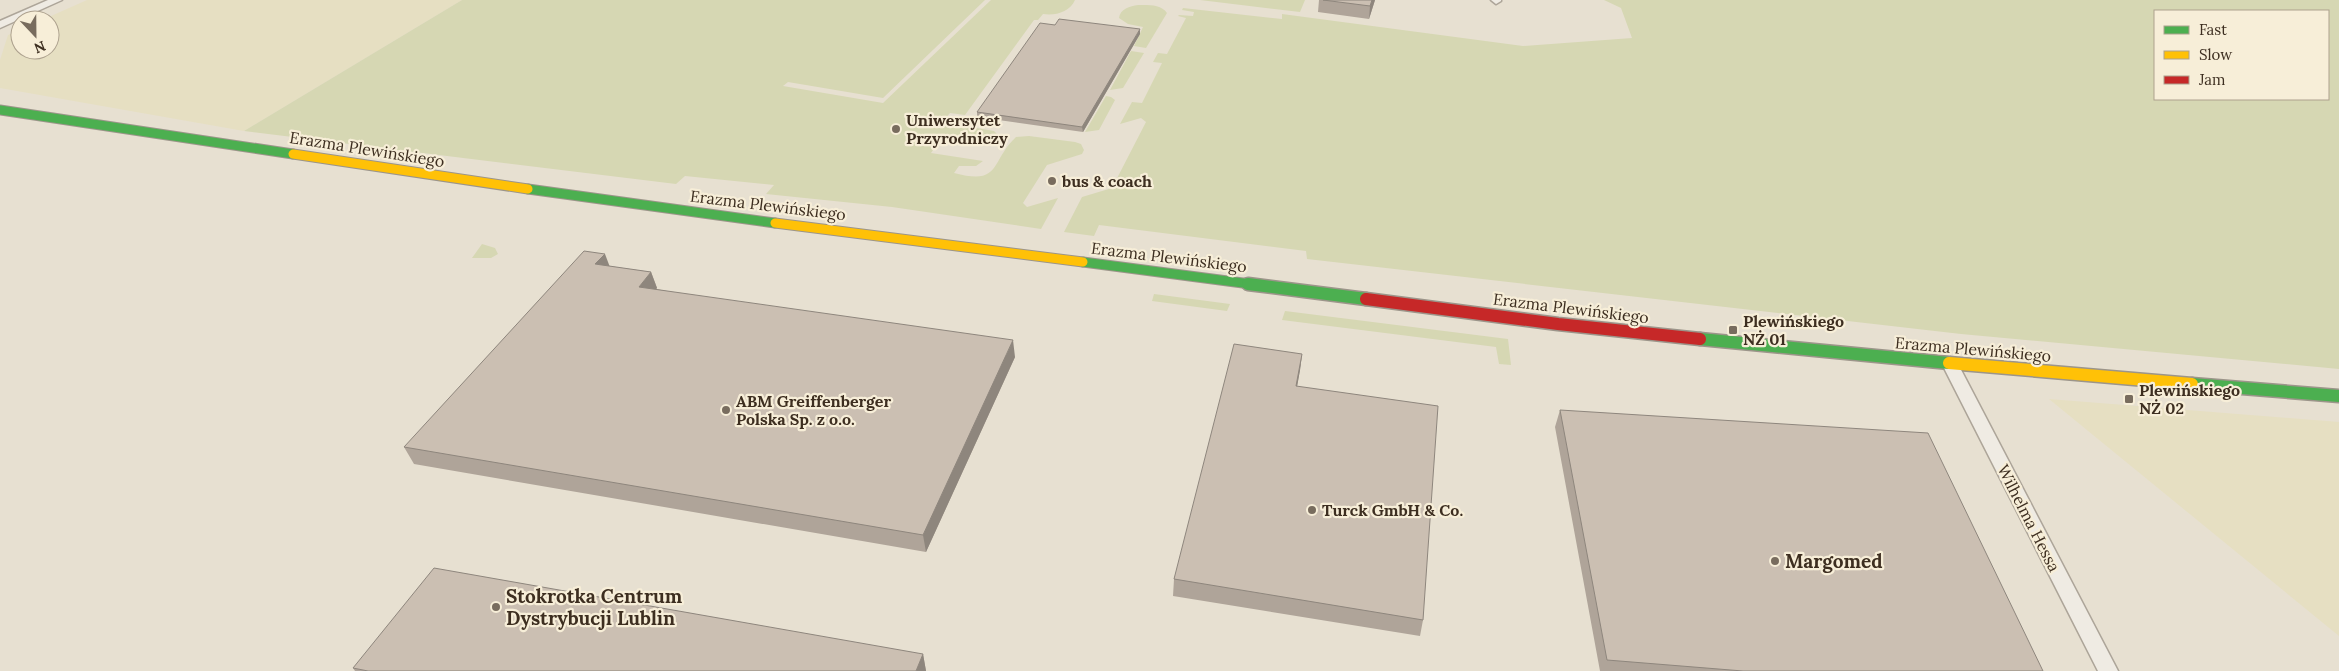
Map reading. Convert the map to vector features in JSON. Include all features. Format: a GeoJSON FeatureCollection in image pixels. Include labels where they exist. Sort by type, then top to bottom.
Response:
{"type":"FeatureCollection","features":[{"type":"Feature","properties":{"kind":"street"},"geometry":{"type":"LineString","coordinates":[[0,24],[56,0]]}},
{"type":"Feature","properties":{"kind":"street","name":"Erazma Plewińskiego"},"geometry":{"type":"LineString","coordinates":[[0,110],[585,198],[1558,324],[1950,364],[2339,396]]}},
{"type":"Feature","properties":{"kind":"street","name":"Wilhelma Hessa"},"geometry":{"type":"LineString","coordinates":[[1950,364],[2108,671]]}},
{"type":"Feature","properties":{"kind":"shaded area"},"geometry":{"type":"Polygon","coordinates":[[[87,0],[462,0],[244,131],[0,88],[0,60],[8,35],[10,34],[10,60],[60,60],[60,12],[87,0]]]}},
{"type":"Feature","properties":{"kind":"shaded area"},"geometry":{"type":"Polygon","coordinates":[[[2049,399],[2339,422],[2339,636],[2049,399]]]}},
{"type":"Feature","properties":{"kind":"green space"},"geometry":{"type":"Polygon","coordinates":[[[462,0],[985,0],[883,98],[788,82],[783,86],[883,103],[991,0],[1075,0],[1070,8],[1066,10],[1057,14],[1043,14],[1038,20],[1034,20],[965,115],[950,113],[942,122],[994,131],[999,136],[994,144],[942,137],[931,153],[983,161],[976,166],[959,166],[954,173],[980,176],[988,174],[993,169],[1016,137],[1029,136],[1075,142],[1081,144],[1084,150],[1082,154],[1047,165],[1023,203],[1027,207],[1058,198],[1041,229],[892,207],[766,194],[774,185],[685,176],[676,184],[244,131],[462,0]]]}},
{"type":"Feature","properties":{"kind":"green space"},"geometry":{"type":"Polygon","coordinates":[[[1200,0],[1305,0],[1300,12],[1200,0]]]}},
{"type":"Feature","properties":{"kind":"green space"},"geometry":{"type":"Polygon","coordinates":[[[1604,0],[2339,0],[2339,369],[1961,334],[1307,259],[1306,251],[1099,225],[1094,236],[1064,232],[1082,197],[1112,188],[1146,122],[1141,118],[1120,124],[1132,102],[1142,103],[1162,63],[1153,62],[1158,53],[1167,54],[1186,18],[1178,16],[1193,16],[1194,12],[1182,10],[1183,8],[1282,19],[1282,14],[1523,46],[1632,38],[1621,8],[1604,0]]]}},
{"type":"Feature","properties":{"kind":"green space"},"geometry":{"type":"Polygon","coordinates":[[[1138,5],[1158,7],[1167,13],[1146,48],[1134,46],[1143,27],[1128,24],[1119,18],[1123,10],[1138,5]]]}},
{"type":"Feature","properties":{"kind":"green space"},"geometry":{"type":"Polygon","coordinates":[[[1131,51],[1144,53],[1123,88],[1110,90],[1131,51]]]}},
{"type":"Feature","properties":{"kind":"green space"},"geometry":{"type":"Polygon","coordinates":[[[1106,96],[1115,100],[1099,130],[1085,132],[1106,96]]]}},
{"type":"Feature","properties":{"kind":"green space"},"geometry":{"type":"Polygon","coordinates":[[[482,244],[495,248],[498,254],[491,258],[472,258],[482,244]]]}},
{"type":"Feature","properties":{"kind":"green space"},"geometry":{"type":"Polygon","coordinates":[[[1154,294],[1230,304],[1227,311],[1152,301],[1154,294]]]}},
{"type":"Feature","properties":{"kind":"green space"},"geometry":{"type":"Polygon","coordinates":[[[1285,311],[1508,339],[1511,365],[1499,364],[1496,347],[1282,320],[1285,311]]]}},
{"type":"Feature","properties":{"kind":"building"},"geometry":{"type":"Polygon","coordinates":[[[1323,0],[1372,0],[1370,6],[1323,0]]]}},
{"type":"Feature","properties":{"kind":"building"},"geometry":{"type":"Polygon","coordinates":[[[1059,19],[1140,29],[1082,127],[977,112],[1040,23],[1055,25],[1059,19]]]}},
{"type":"Feature","properties":{"kind":"building","name":"ABM Greiffenberger Polska Sp. z o.o."},"geometry":{"type":"Polygon","coordinates":[[[584,251],[605,254],[595,264],[651,272],[639,287],[1013,340],[923,535],[404,447],[584,251]]]}},
{"type":"Feature","properties":{"kind":"building","name":"Turck GmbH & Co."},"geometry":{"type":"Polygon","coordinates":[[[1234,344],[1302,354],[1296,386],[1438,406],[1423,620],[1174,579],[1234,344]]]}},
{"type":"Feature","properties":{"kind":"building","name":"Margomed"},"geometry":{"type":"Polygon","coordinates":[[[1560,410],[1928,433],[2043,671],[1743,671],[1607,660],[1560,410]]]}},
{"type":"Feature","properties":{"kind":"building","name":"Stokrotka Centrum Dystrybucji Lublin"},"geometry":{"type":"Polygon","coordinates":[[[434,568],[923,654],[916,671],[368,671],[353,668],[434,568]]]}},
{"type":"Feature","properties":{"kind":"traffic: fast"},"geometry":{"type":"LineString","coordinates":[[0,110],[293,154]]}},
{"type":"Feature","properties":{"kind":"traffic: fast"},"geometry":{"type":"LineString","coordinates":[[528,189],[775,223]]}},
{"type":"Feature","properties":{"kind":"traffic: fast"},"geometry":{"type":"LineString","coordinates":[[1083,262],[1366,299]]}},
{"type":"Feature","properties":{"kind":"traffic: fast"},"geometry":{"type":"LineString","coordinates":[[1700,339],[1949,363]]}},
{"type":"Feature","properties":{"kind":"traffic: fast"},"geometry":{"type":"LineString","coordinates":[[2192,384],[2339,396]]}},
{"type":"Feature","properties":{"kind":"traffic: slow"},"geometry":{"type":"LineString","coordinates":[[293,154],[528,189]]}},
{"type":"Feature","properties":{"kind":"traffic: slow"},"geometry":{"type":"LineString","coordinates":[[775,223],[1083,262]]}},
{"type":"Feature","properties":{"kind":"traffic: slow"},"geometry":{"type":"LineString","coordinates":[[1949,363],[2192,384]]}},
{"type":"Feature","properties":{"kind":"traffic: jam"},"geometry":{"type":"LineString","coordinates":[[1366,299],[1558,324],[1700,339]]}},
{"type":"Feature","properties":{"kind":"place","name":"Uniwersytet Przyrodniczy"},"geometry":{"type":"Point","coordinates":[896,129]}},
{"type":"Feature","properties":{"kind":"place","name":"bus & coach"},"geometry":{"type":"Point","coordinates":[1052,181]}},
{"type":"Feature","properties":{"kind":"place","name":"Plewińskiego NŻ 01"},"geometry":{"type":"Point","coordinates":[1733,330]}},
{"type":"Feature","properties":{"kind":"place","name":"Plewińskiego NŻ 02"},"geometry":{"type":"Point","coordinates":[2129,399]}},
{"type":"Feature","properties":{"kind":"place","name":"ABM Greiffenberger Polska Sp. z o.o."},"geometry":{"type":"Point","coordinates":[726,410]}},
{"type":"Feature","properties":{"kind":"place","name":"Turck GmbH & Co."},"geometry":{"type":"Point","coordinates":[1312,510]}},
{"type":"Feature","properties":{"kind":"place","name":"Margomed"},"geometry":{"type":"Point","coordinates":[1775,561]}},
{"type":"Feature","properties":{"kind":"place","name":"Stokrotka Centrum Dystrybucji Lublin"},"geometry":{"type":"Point","coordinates":[496,607]}}]}
